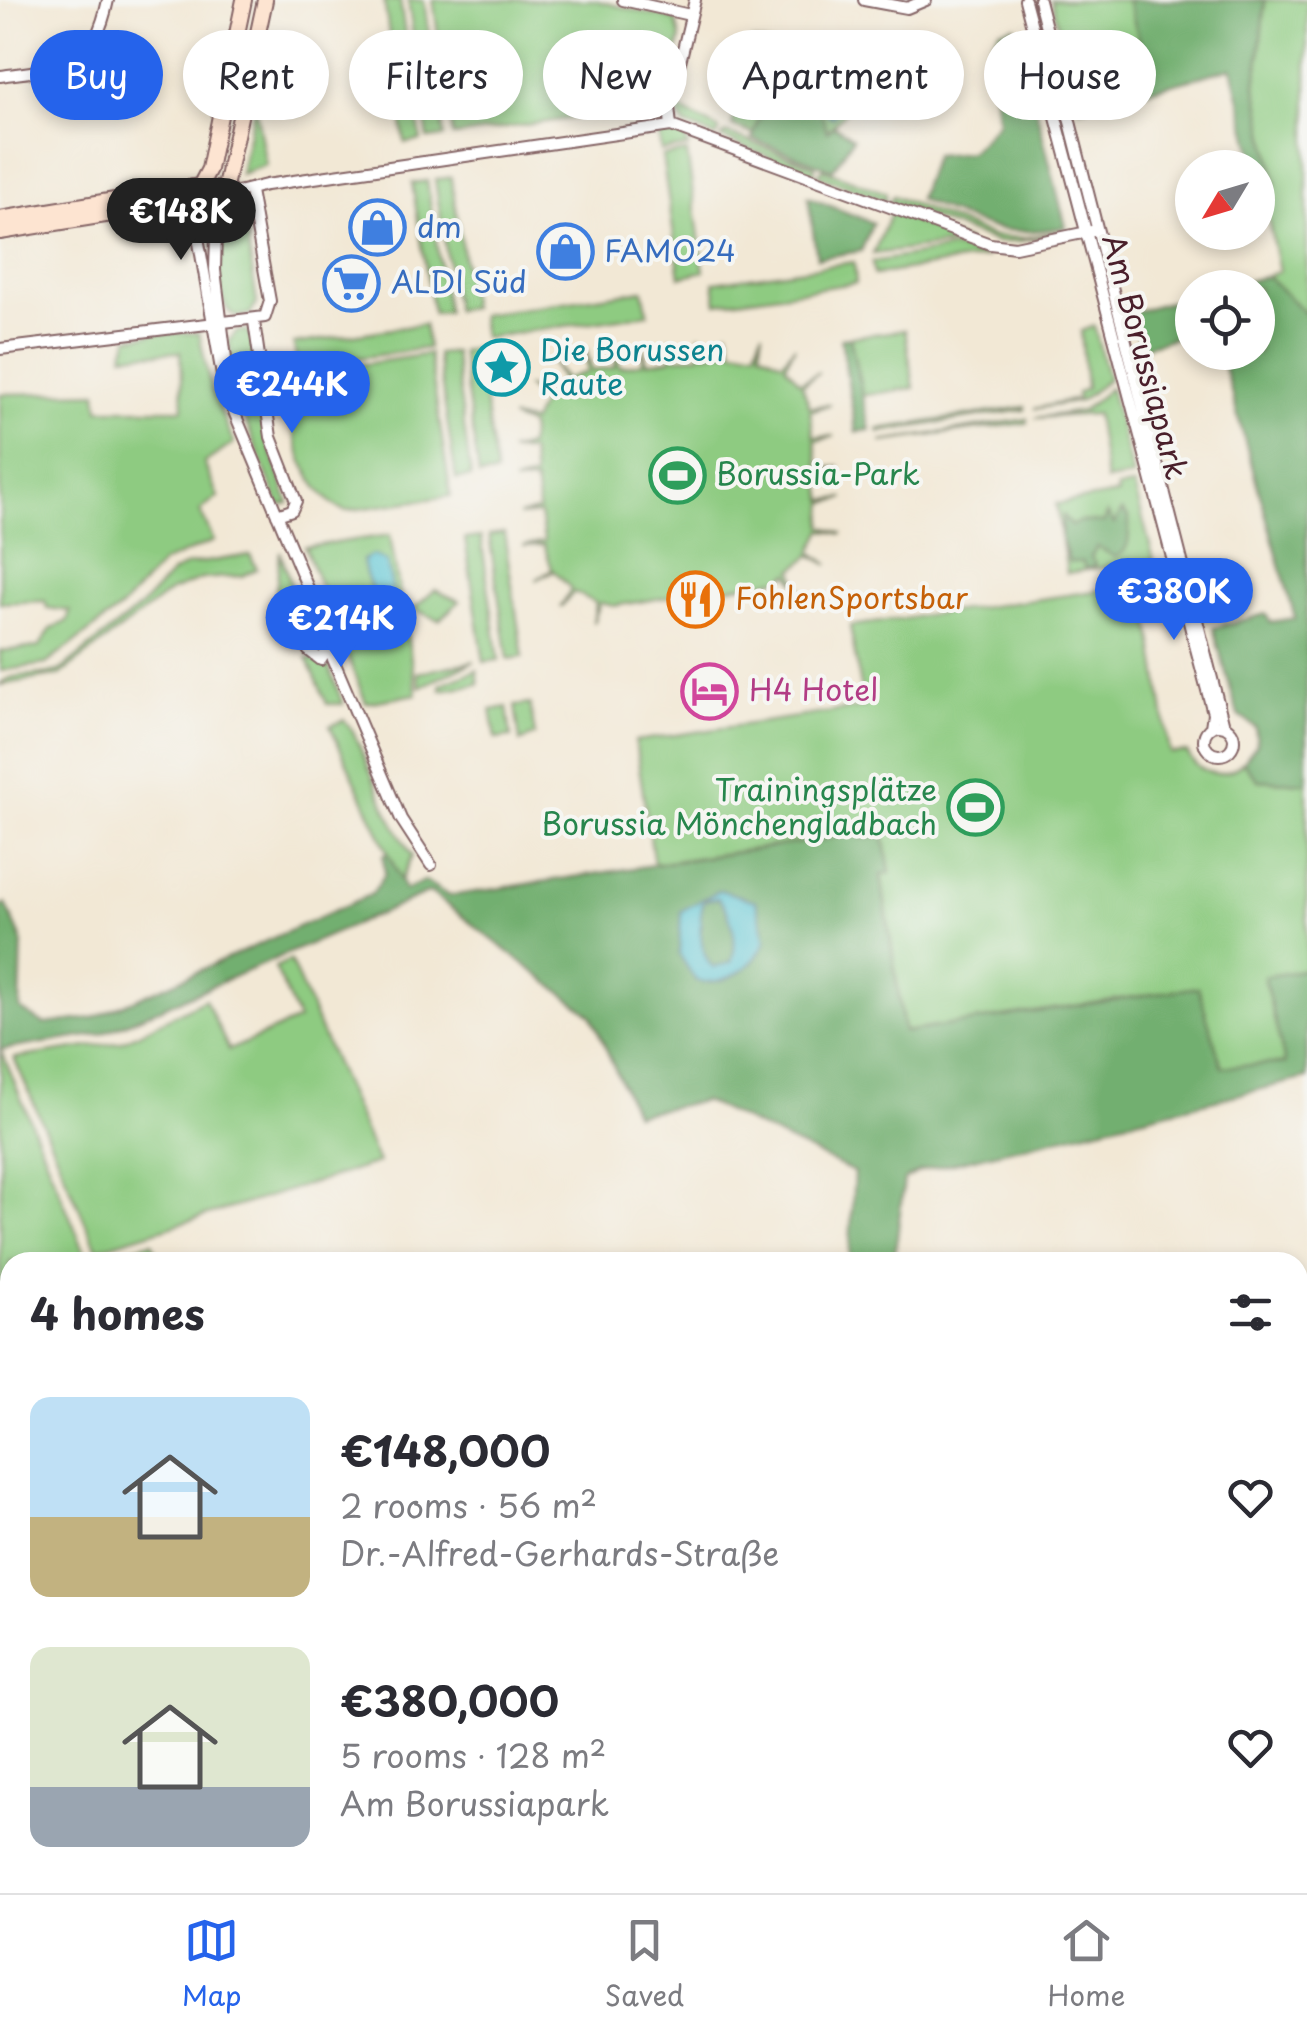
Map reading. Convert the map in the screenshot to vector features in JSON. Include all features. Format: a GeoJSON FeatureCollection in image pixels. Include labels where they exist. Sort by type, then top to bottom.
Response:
{"type":"FeatureCollection","features":[{"type":"Feature","properties":{"kind":"street"},"geometry":{"type":"LineString","coordinates":[[0,76],[78,60],[100,35],[108,0]]}},
{"type":"Feature","properties":{"kind":"street"},"geometry":{"type":"LineString","coordinates":[[244,0],[209,169],[200,193],[198,237],[210,324],[232,407],[320,617],[330,652],[401,819],[431,865]]}},
{"type":"Feature","properties":{"kind":"street"},"geometry":{"type":"LineString","coordinates":[[232,407],[215,270],[221,192],[265,0]]}},
{"type":"Feature","properties":{"kind":"street"},"geometry":{"type":"LineString","coordinates":[[623,0],[690,16]]}},
{"type":"Feature","properties":{"kind":"street"},"geometry":{"type":"LineString","coordinates":[[672,126],[670,106],[695,0]]}},
{"type":"Feature","properties":{"kind":"street"},"geometry":{"type":"LineString","coordinates":[[864,0],[907,8],[926,0]]}},
{"type":"Feature","properties":{"kind":"street","name":"Am Borussiapark"},"geometry":{"type":"LineString","coordinates":[[1026,0],[1092,232],[1224,726],[1234,740],[1221,755],[1204,745],[1212,714],[1092,232],[1039,0]]}},
{"type":"Feature","properties":{"kind":"street"},"geometry":{"type":"LineString","coordinates":[[0,219],[200,193],[250,191],[672,126],[990,244],[1015,247],[1092,232]]}},
{"type":"Feature","properties":{"kind":"street"},"geometry":{"type":"LineString","coordinates":[[0,350],[254,322],[265,317],[270,301],[250,191]]}},
{"type":"Feature","properties":{"kind":"street"},"geometry":{"type":"LineString","coordinates":[[0,232],[200,193]]}},
{"type":"Feature","properties":{"kind":"street"},"geometry":{"type":"LineString","coordinates":[[254,322],[271,438],[296,501],[292,510],[278,515]]}},
{"type":"Feature","properties":{"kind":"street"},"geometry":{"type":"LineString","coordinates":[[320,617],[319,634],[308,650],[321,660],[330,652]]}},
{"type":"Feature","properties":{"kind":"street"},"geometry":{"type":"LineString","coordinates":[[1211,727],[1224,726]]}},
{"type":"Feature","properties":{"kind":"green space"},"geometry":{"type":"Polygon","coordinates":[[[384,0],[400,0],[404,30],[388,30],[384,0]]]}},
{"type":"Feature","properties":{"kind":"green space"},"geometry":{"type":"Polygon","coordinates":[[[408,0],[424,0],[428,30],[412,30],[408,0]]]}},
{"type":"Feature","properties":{"kind":"green space"},"geometry":{"type":"Polygon","coordinates":[[[433,0],[594,0],[676,20],[678,30],[543,30],[543,120],[560,120],[453,136],[451,120],[523,120],[523,30],[437,30],[433,0]]]}},
{"type":"Feature","properties":{"kind":"green space"},"geometry":{"type":"Polygon","coordinates":[[[1051,0],[1127,0],[1137,30],[1059,30],[1051,0]]]}},
{"type":"Feature","properties":{"kind":"green space"},"geometry":{"type":"Polygon","coordinates":[[[1127,0],[1265,0],[1256,86],[1269,150],[1252,150],[1232,68],[1156,88],[1156,30],[1136,30],[1127,0]]]}},
{"type":"Feature","properties":{"kind":"green space"},"geometry":{"type":"Polygon","coordinates":[[[1265,0],[1307,0],[1307,315],[1275,284],[1275,273],[1279,271],[1275,250],[1275,150],[1269,150],[1256,86],[1265,0]]]}},
{"type":"Feature","properties":{"kind":"green space"},"geometry":{"type":"Polygon","coordinates":[[[687,113],[720,130],[716,137],[684,125],[682,120],[687,120],[687,113]]]}},
{"type":"Feature","properties":{"kind":"green space"},"geometry":{"type":"Polygon","coordinates":[[[252,120],[258,120],[266,165],[240,174],[252,120]]]}},
{"type":"Feature","properties":{"kind":"green space"},"geometry":{"type":"Polygon","coordinates":[[[402,120],[418,120],[421,141],[405,143],[402,120]]]}},
{"type":"Feature","properties":{"kind":"green space"},"geometry":{"type":"Polygon","coordinates":[[[425,120],[442,120],[444,137],[428,139],[425,120]]]}},
{"type":"Feature","properties":{"kind":"green space"},"geometry":{"type":"Polygon","coordinates":[[[733,120],[759,120],[754,134],[732,126],[733,120]]]}},
{"type":"Feature","properties":{"kind":"green space"},"geometry":{"type":"Polygon","coordinates":[[[758,120],[824,120],[827,131],[834,125],[853,138],[833,170],[752,139],[758,120]]]}},
{"type":"Feature","properties":{"kind":"green space"},"geometry":{"type":"Polygon","coordinates":[[[770,120],[838,120],[827,131],[770,120]]]}},
{"type":"Feature","properties":{"kind":"green space"},"geometry":{"type":"Polygon","coordinates":[[[1039,120],[1066,227],[1023,231],[990,227],[918,199],[934,155],[970,152],[998,122],[1039,120]]]}},
{"type":"Feature","properties":{"kind":"green space"},"geometry":{"type":"Polygon","coordinates":[[[658,130],[684,135],[688,147],[661,151],[658,130]]]}},
{"type":"Feature","properties":{"kind":"green space"},"geometry":{"type":"Polygon","coordinates":[[[726,133],[815,166],[814,174],[721,138],[726,133]]]}},
{"type":"Feature","properties":{"kind":"green space"},"geometry":{"type":"Polygon","coordinates":[[[687,152],[704,271],[680,277],[662,156],[687,152]]]}},
{"type":"Feature","properties":{"kind":"green space"},"geometry":{"type":"Polygon","coordinates":[[[823,169],[886,193],[885,201],[818,175],[823,169]]]}},
{"type":"Feature","properties":{"kind":"green space"},"geometry":{"type":"Polygon","coordinates":[[[451,177],[471,307],[455,310],[435,180],[451,177]]]}},
{"type":"Feature","properties":{"kind":"green space"},"geometry":{"type":"Polygon","coordinates":[[[427,181],[447,312],[433,314],[412,183],[427,181]]]}},
{"type":"Feature","properties":{"kind":"green space"},"geometry":{"type":"Polygon","coordinates":[[[893,196],[991,236],[1024,238],[1068,231],[1016,242],[995,242],[889,203],[893,196]]]}},
{"type":"Feature","properties":{"kind":"green space"},"geometry":{"type":"Polygon","coordinates":[[[808,197],[873,223],[861,251],[817,258],[808,197]]]}},
{"type":"Feature","properties":{"kind":"green space"},"geometry":{"type":"Polygon","coordinates":[[[244,214],[257,304],[250,314],[236,317],[222,299],[218,256],[223,217],[244,214]]]}},
{"type":"Feature","properties":{"kind":"green space"},"geometry":{"type":"Polygon","coordinates":[[[893,214],[969,242],[873,254],[893,214]]]}},
{"type":"Feature","properties":{"kind":"green space"},"geometry":{"type":"Polygon","coordinates":[[[954,248],[987,257],[874,275],[872,262],[954,248]]]}},
{"type":"Feature","properties":{"kind":"green space"},"geometry":{"type":"Polygon","coordinates":[[[854,262],[856,283],[717,303],[714,282],[854,262]]]}},
{"type":"Feature","properties":{"kind":"green space"},"geometry":{"type":"Polygon","coordinates":[[[1275,284],[1307,315],[1307,783],[1258,780],[1243,762],[1257,744],[1255,727],[1238,715],[1213,628],[1266,614],[1270,622],[1295,618],[1225,370],[1275,370],[1275,284]]]}},
{"type":"Feature","properties":{"kind":"green space"},"geometry":{"type":"Polygon","coordinates":[[[643,290],[648,314],[483,338],[480,315],[643,290]]]}},
{"type":"Feature","properties":{"kind":"green space"},"geometry":{"type":"Polygon","coordinates":[[[1175,301],[1175,337],[1141,348],[1132,312],[1175,301]]]}},
{"type":"Feature","properties":{"kind":"green space"},"geometry":{"type":"Polygon","coordinates":[[[424,324],[428,348],[297,367],[294,344],[424,324]]]}},
{"type":"Feature","properties":{"kind":"green space"},"geometry":{"type":"Polygon","coordinates":[[[1094,326],[1108,379],[1080,401],[1034,409],[1077,399],[1077,393],[1086,388],[1081,331],[1094,326]]]}},
{"type":"Feature","properties":{"kind":"green space","name":"Borussia-Park"},"geometry":{"type":"Polygon","coordinates":[[[728,329],[733,350],[756,350],[763,331],[760,351],[782,362],[795,346],[785,365],[800,382],[819,372],[802,385],[810,407],[831,404],[810,411],[814,437],[835,436],[815,441],[819,468],[840,467],[819,472],[824,500],[845,498],[825,503],[823,526],[843,534],[823,530],[812,552],[829,565],[811,555],[793,570],[801,591],[789,573],[780,579],[614,606],[600,603],[593,623],[596,603],[574,592],[560,608],[571,589],[554,571],[536,580],[552,569],[544,545],[523,546],[544,541],[540,514],[518,516],[539,510],[535,482],[513,483],[534,478],[530,451],[509,451],[529,446],[530,426],[511,418],[532,422],[542,401],[526,386],[545,398],[562,382],[552,362],[565,379],[587,372],[586,349],[592,371],[615,367],[615,346],[620,367],[643,363],[642,342],[647,363],[671,359],[671,337],[676,358],[700,355],[700,333],[705,354],[728,350],[728,329]]]}},
{"type":"Feature","properties":{"kind":"green space"},"geometry":{"type":"Polygon","coordinates":[[[244,330],[251,335],[267,440],[289,503],[279,505],[237,400],[229,341],[236,332],[244,330]]]}},
{"type":"Feature","properties":{"kind":"green space"},"geometry":{"type":"Polygon","coordinates":[[[905,330],[914,388],[859,396],[850,337],[905,330]]]}},
{"type":"Feature","properties":{"kind":"green space"},"geometry":{"type":"Polygon","coordinates":[[[199,333],[211,389],[234,443],[204,463],[218,497],[200,511],[214,541],[162,563],[121,608],[46,664],[0,671],[0,651],[39,647],[51,629],[67,621],[70,611],[47,608],[45,601],[0,603],[0,394],[97,392],[99,409],[183,409],[181,352],[123,355],[129,337],[199,333]]]}},
{"type":"Feature","properties":{"kind":"green space"},"geometry":{"type":"Polygon","coordinates":[[[850,337],[870,430],[856,432],[841,338],[850,337]]]}},
{"type":"Feature","properties":{"kind":"green space"},"geometry":{"type":"Polygon","coordinates":[[[477,348],[496,474],[479,476],[461,351],[477,348]]]}},
{"type":"Feature","properties":{"kind":"green space"},"geometry":{"type":"Polygon","coordinates":[[[454,352],[471,477],[456,479],[437,354],[454,352]]]}},
{"type":"Feature","properties":{"kind":"green space"},"geometry":{"type":"Polygon","coordinates":[[[429,354],[451,496],[345,511],[318,488],[299,450],[291,408],[298,374],[429,354]]]}},
{"type":"Feature","properties":{"kind":"green space"},"geometry":{"type":"Polygon","coordinates":[[[1110,388],[1133,477],[1106,481],[1096,414],[1035,418],[1082,411],[1110,388]]]}},
{"type":"Feature","properties":{"kind":"green space"},"geometry":{"type":"Polygon","coordinates":[[[1025,407],[879,432],[878,429],[1025,407]]]}},
{"type":"Feature","properties":{"kind":"green space"},"geometry":{"type":"Polygon","coordinates":[[[1027,419],[1027,423],[881,442],[1027,419]]]}},
{"type":"Feature","properties":{"kind":"green space"},"geometry":{"type":"Polygon","coordinates":[[[1134,486],[1154,560],[1067,573],[1056,504],[1118,494],[1117,488],[1134,486]]]}},
{"type":"Feature","properties":{"kind":"green space"},"geometry":{"type":"Polygon","coordinates":[[[1122,511],[1129,518],[1128,542],[1120,555],[1115,557],[1097,547],[1091,557],[1096,566],[1085,569],[1083,562],[1069,562],[1061,537],[1063,516],[1071,526],[1080,521],[1104,523],[1107,513],[1114,524],[1122,511]]]}},
{"type":"Feature","properties":{"kind":"green space"},"geometry":{"type":"Polygon","coordinates":[[[504,533],[523,657],[508,659],[489,535],[504,533]]]}},
{"type":"Feature","properties":{"kind":"green space"},"geometry":{"type":"Polygon","coordinates":[[[390,535],[417,694],[366,703],[305,547],[390,535]]]}},
{"type":"Feature","properties":{"kind":"green space"},"geometry":{"type":"Polygon","coordinates":[[[481,537],[499,660],[484,662],[465,539],[481,537]]]}},
{"type":"Feature","properties":{"kind":"green space"},"geometry":{"type":"Polygon","coordinates":[[[280,551],[299,610],[297,638],[276,592],[280,551]]]}},
{"type":"Feature","properties":{"kind":"green space"},"geometry":{"type":"Polygon","coordinates":[[[250,555],[257,569],[242,576],[202,579],[171,591],[60,675],[0,685],[12,678],[61,670],[138,609],[172,573],[187,565],[250,555]]]}},
{"type":"Feature","properties":{"kind":"green space","name":"Trainingsplätze Borussia Mönchengladbach"},"geometry":{"type":"Polygon","coordinates":[[[1144,584],[1170,753],[1187,752],[1198,766],[1212,773],[1228,772],[1243,762],[1258,780],[1307,783],[1307,970],[1264,978],[1286,1064],[1222,1068],[1197,988],[904,1032],[881,875],[889,873],[856,834],[654,864],[635,741],[864,707],[850,626],[1144,584]]]}},
{"type":"Feature","properties":{"kind":"green space"},"geometry":{"type":"Polygon","coordinates":[[[435,590],[460,601],[439,620],[413,609],[435,590]]]}},
{"type":"Feature","properties":{"kind":"green space"},"geometry":{"type":"Polygon","coordinates":[[[307,658],[327,662],[343,704],[327,704],[307,658]]]}},
{"type":"Feature","properties":{"kind":"green space"},"geometry":{"type":"Polygon","coordinates":[[[475,661],[420,687],[417,673],[475,661]]]}},
{"type":"Feature","properties":{"kind":"green space"},"geometry":{"type":"Polygon","coordinates":[[[477,670],[479,684],[441,690],[441,684],[477,670]]]}},
{"type":"Feature","properties":{"kind":"green space"},"geometry":{"type":"Polygon","coordinates":[[[530,704],[535,735],[520,742],[515,706],[530,704]]]}},
{"type":"Feature","properties":{"kind":"green space"},"geometry":{"type":"Polygon","coordinates":[[[507,707],[511,737],[496,739],[491,710],[507,707]]]}},
{"type":"Feature","properties":{"kind":"green space"},"geometry":{"type":"Polygon","coordinates":[[[344,720],[353,731],[388,813],[412,856],[401,881],[330,726],[344,720]]]}},
{"type":"Feature","properties":{"kind":"green space"},"geometry":{"type":"Polygon","coordinates":[[[856,834],[864,838],[884,835],[890,873],[881,875],[904,1032],[1198,987],[1222,1067],[1285,1063],[1264,977],[1307,969],[1307,1078],[920,1171],[904,1180],[895,1252],[850,1252],[854,1172],[704,1101],[635,1114],[591,1015],[430,892],[101,1034],[0,1050],[0,907],[6,904],[22,940],[20,1009],[44,1024],[93,1018],[372,894],[385,874],[383,855],[388,853],[405,890],[425,881],[449,896],[856,834]]]}},
{"type":"Feature","properties":{"kind":"green space"},"geometry":{"type":"Polygon","coordinates":[[[290,960],[378,1163],[97,1249],[14,1058],[121,1042],[205,999],[229,1050],[298,1020],[275,967],[290,960]]]}},
{"type":"Feature","properties":{"kind":"green space"},"geometry":{"type":"Polygon","coordinates":[[[1,1050],[85,1252],[1,1252],[1,1050]]]}},
{"type":"Feature","properties":{"kind":"green space"},"geometry":{"type":"Polygon","coordinates":[[[152,1242],[156,1252],[116,1252],[152,1242]]]}},
{"type":"Feature","properties":{"kind":"water"},"geometry":{"type":"Polygon","coordinates":[[[373,555],[387,562],[401,633],[395,637],[388,636],[363,566],[363,560],[373,555]]]}},
{"type":"Feature","properties":{"kind":"water"},"geometry":{"type":"Polygon","coordinates":[[[720,890],[756,901],[766,940],[755,959],[738,973],[718,981],[696,981],[679,954],[681,911],[720,890]],[[718,898],[704,900],[702,908],[702,945],[713,968],[731,962],[734,946],[733,928],[718,898]]]}},
{"type":"Feature","properties":{"kind":"place","name":"dm"},"geometry":{"type":"Point","coordinates":[378,228]}},
{"type":"Feature","properties":{"kind":"place","name":"FAMO24"},"geometry":{"type":"Point","coordinates":[565,252]}},
{"type":"Feature","properties":{"kind":"place","name":"ALDI Süd"},"geometry":{"type":"Point","coordinates":[352,283]}},
{"type":"Feature","properties":{"kind":"place","name":"Die Borussen Raute"},"geometry":{"type":"Point","coordinates":[501,368]}},
{"type":"Feature","properties":{"kind":"place","name":"Borussia-Park"},"geometry":{"type":"Point","coordinates":[677,475]}},
{"type":"Feature","properties":{"kind":"place","name":"FohlenSportsbar"},"geometry":{"type":"Point","coordinates":[696,599]}},
{"type":"Feature","properties":{"kind":"place","name":"H4 Hotel"},"geometry":{"type":"Point","coordinates":[710,691]}},
{"type":"Feature","properties":{"kind":"place","name":"Trainingsplätze Borussia Mönchengladbach"},"geometry":{"type":"Point","coordinates":[976,808]}}]}
